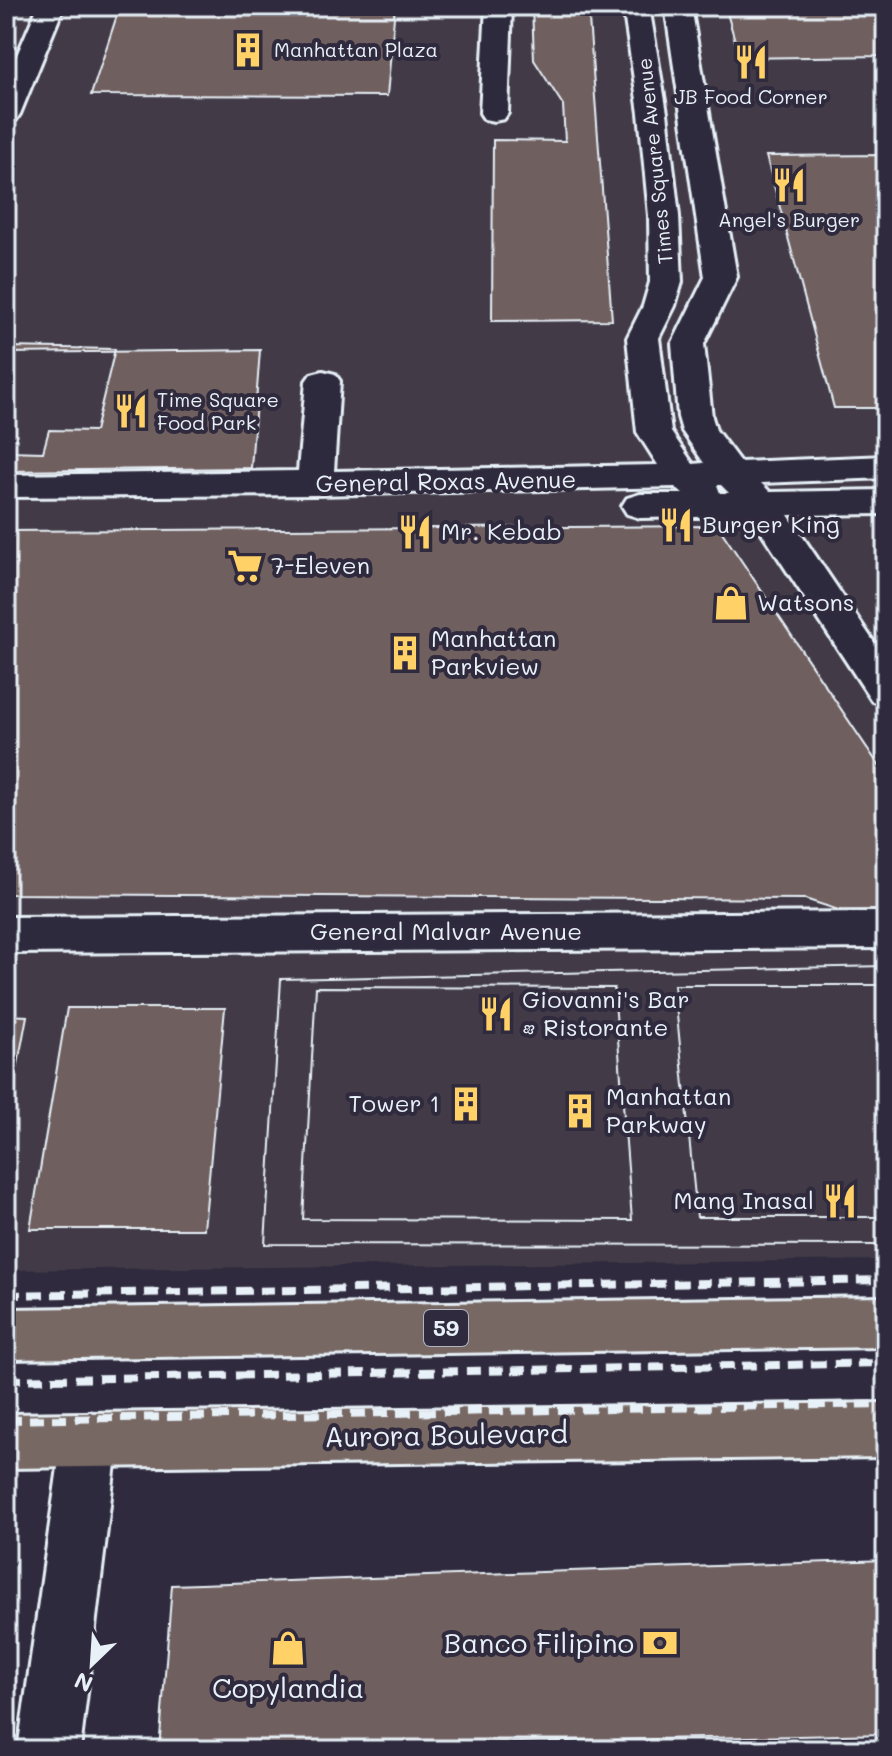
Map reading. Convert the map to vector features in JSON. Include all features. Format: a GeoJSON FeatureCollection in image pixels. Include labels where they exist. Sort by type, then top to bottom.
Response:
{"type":"FeatureCollection","features":[{"type":"Feature","properties":{"kind":"main road","name":"59"},"geometry":{"type":"LineString","coordinates":[[6,1334],[886,1322]]}},
{"type":"Feature","properties":{"kind":"main road","name":"Aurora Boulevard"},"geometry":{"type":"LineString","coordinates":[[6,1441],[886,1430]]}},
{"type":"Feature","properties":{"kind":"street"},"geometry":{"type":"LineString","coordinates":[[8,105],[51,6]]}},
{"type":"Feature","properties":{"kind":"street"},"geometry":{"type":"LineString","coordinates":[[494,113],[499,6]]}},
{"type":"Feature","properties":{"kind":"street","name":"Times Square Avenue"},"geometry":{"type":"LineString","coordinates":[[636,6],[653,113],[664,216],[666,282],[659,306],[643,338],[654,432],[683,476],[727,490],[772,520],[886,691]]}},
{"type":"Feature","properties":{"kind":"street","name":"Times Square Avenue"},"geometry":{"type":"LineString","coordinates":[[678,6],[721,277],[688,344],[695,417],[727,490]]}},
{"type":"Feature","properties":{"kind":"street"},"geometry":{"type":"LineString","coordinates":[[315,484],[323,381]]}},
{"type":"Feature","properties":{"kind":"street","name":"General Roxas Avenue"},"geometry":{"type":"LineString","coordinates":[[6,507],[727,490],[886,467]]}},
{"type":"Feature","properties":{"kind":"street","name":"General Roxas Avenue"},"geometry":{"type":"LineString","coordinates":[[6,486],[315,484],[683,476]]}},
{"type":"Feature","properties":{"kind":"street"},"geometry":{"type":"LineString","coordinates":[[772,520],[886,502]]}},
{"type":"Feature","properties":{"kind":"street","name":"General Malvar Avenue"},"geometry":{"type":"LineString","coordinates":[[6,935],[886,930]]}},
{"type":"Feature","properties":{"kind":"street"},"geometry":{"type":"LineString","coordinates":[[49,1750],[90,1439]]}},
{"type":"Feature","properties":{"kind":"shaded area"},"geometry":{"type":"Polygon","coordinates":[[[6,6],[886,6],[886,1260],[6,1270],[6,6]]]}},
{"type":"Feature","properties":{"kind":"building","name":"Manhattan Plaza"},"geometry":{"type":"Polygon","coordinates":[[[120,6],[395,6],[387,96],[91,95],[120,6]]]}},
{"type":"Feature","properties":{"kind":"building"},"geometry":{"type":"Polygon","coordinates":[[[532,6],[588,6],[612,320],[492,321],[493,140],[565,141],[563,105],[534,60],[532,6]]]}},
{"type":"Feature","properties":{"kind":"building"},"geometry":{"type":"Polygon","coordinates":[[[725,6],[886,6],[886,56],[740,58],[725,6]]]}},
{"type":"Feature","properties":{"kind":"building"},"geometry":{"type":"Polygon","coordinates":[[[886,155],[886,408],[834,408],[766,156],[886,155]]]}},
{"type":"Feature","properties":{"kind":"building"},"geometry":{"type":"Polygon","coordinates":[[[6,347],[115,349],[95,431],[49,430],[43,452],[6,451],[6,347]]]}},
{"type":"Feature","properties":{"kind":"building","name":"Time Square Food Park"},"geometry":{"type":"Polygon","coordinates":[[[260,350],[251,468],[6,471],[6,353],[260,350]]]}},
{"type":"Feature","properties":{"kind":"building","name":"Manhattan Parkview"},"geometry":{"type":"Polygon","coordinates":[[[718,526],[886,776],[886,916],[863,918],[805,899],[6,894],[6,531],[718,526]]]}},
{"type":"Feature","properties":{"kind":"building"},"geometry":{"type":"Polygon","coordinates":[[[886,966],[886,985],[674,985],[697,1217],[886,1217],[886,1245],[265,1244],[281,979],[886,966]],[[316,987],[303,1219],[632,1220],[614,988],[316,987]]]}},
{"type":"Feature","properties":{"kind":"building","name":"Manhattan Parkway"},"geometry":{"type":"Polygon","coordinates":[[[886,966],[886,1245],[265,1244],[281,979],[886,966]]]}},
{"type":"Feature","properties":{"kind":"building"},"geometry":{"type":"Polygon","coordinates":[[[674,985],[886,985],[886,1217],[697,1217],[674,985]]]}},
{"type":"Feature","properties":{"kind":"building","name":"Tower 1"},"geometry":{"type":"Polygon","coordinates":[[[316,987],[614,988],[632,1220],[303,1219],[316,987]]]}},
{"type":"Feature","properties":{"kind":"building"},"geometry":{"type":"Polygon","coordinates":[[[67,1008],[225,1008],[204,1229],[30,1229],[67,1008]]]}},
{"type":"Feature","properties":{"kind":"building"},"geometry":{"type":"Polygon","coordinates":[[[6,1015],[27,1016],[6,1128],[6,1015]]]}},
{"type":"Feature","properties":{"kind":"building"},"geometry":{"type":"Polygon","coordinates":[[[886,1560],[886,1734],[159,1750],[172,1585],[886,1560]]]}},
{"type":"Feature","properties":{"kind":"railway"},"geometry":{"type":"LineString","coordinates":[[6,1295],[886,1280]]}},
{"type":"Feature","properties":{"kind":"railway"},"geometry":{"type":"LineString","coordinates":[[6,1380],[886,1363]]}},
{"type":"Feature","properties":{"kind":"railway"},"geometry":{"type":"LineString","coordinates":[[6,1420],[886,1404]]}},
{"type":"Feature","properties":{"kind":"place","name":"Manhattan Plaza"},"geometry":{"type":"Point","coordinates":[248,50]}},
{"type":"Feature","properties":{"kind":"place","name":"JB Food Corner"},"geometry":{"type":"Point","coordinates":[751,62]}},
{"type":"Feature","properties":{"kind":"place","name":"Angel's Burger"},"geometry":{"type":"Point","coordinates":[789,185]}},
{"type":"Feature","properties":{"kind":"place","name":"Time Square Food Park"},"geometry":{"type":"Point","coordinates":[131,411]}},
{"type":"Feature","properties":{"kind":"place","name":"Burger King"},"geometry":{"type":"Point","coordinates":[676,525]}},
{"type":"Feature","properties":{"kind":"place","name":"Mr. Kebab"},"geometry":{"type":"Point","coordinates":[415,532]}},
{"type":"Feature","properties":{"kind":"place","name":"7-Eleven"},"geometry":{"type":"Point","coordinates":[245,566]}},
{"type":"Feature","properties":{"kind":"place","name":"Watsons"},"geometry":{"type":"Point","coordinates":[731,603]}},
{"type":"Feature","properties":{"kind":"place","name":"Manhattan Parkview"},"geometry":{"type":"Point","coordinates":[405,653]}},
{"type":"Feature","properties":{"kind":"place","name":"Giovanni's Bar • Ristorante"},"geometry":{"type":"Point","coordinates":[496,1014]}},
{"type":"Feature","properties":{"kind":"place","name":"Tower 1"},"geometry":{"type":"Point","coordinates":[466,1104]}},
{"type":"Feature","properties":{"kind":"place","name":"Manhattan Parkway"},"geometry":{"type":"Point","coordinates":[580,1111]}},
{"type":"Feature","properties":{"kind":"place","name":"Mang Inasal"},"geometry":{"type":"Point","coordinates":[840,1201]}},
{"type":"Feature","properties":{"kind":"place","name":"Banco Filipino"},"geometry":{"type":"Point","coordinates":[660,1643]}},
{"type":"Feature","properties":{"kind":"place","name":"Copylandia"},"geometry":{"type":"Point","coordinates":[288,1648]}}]}
